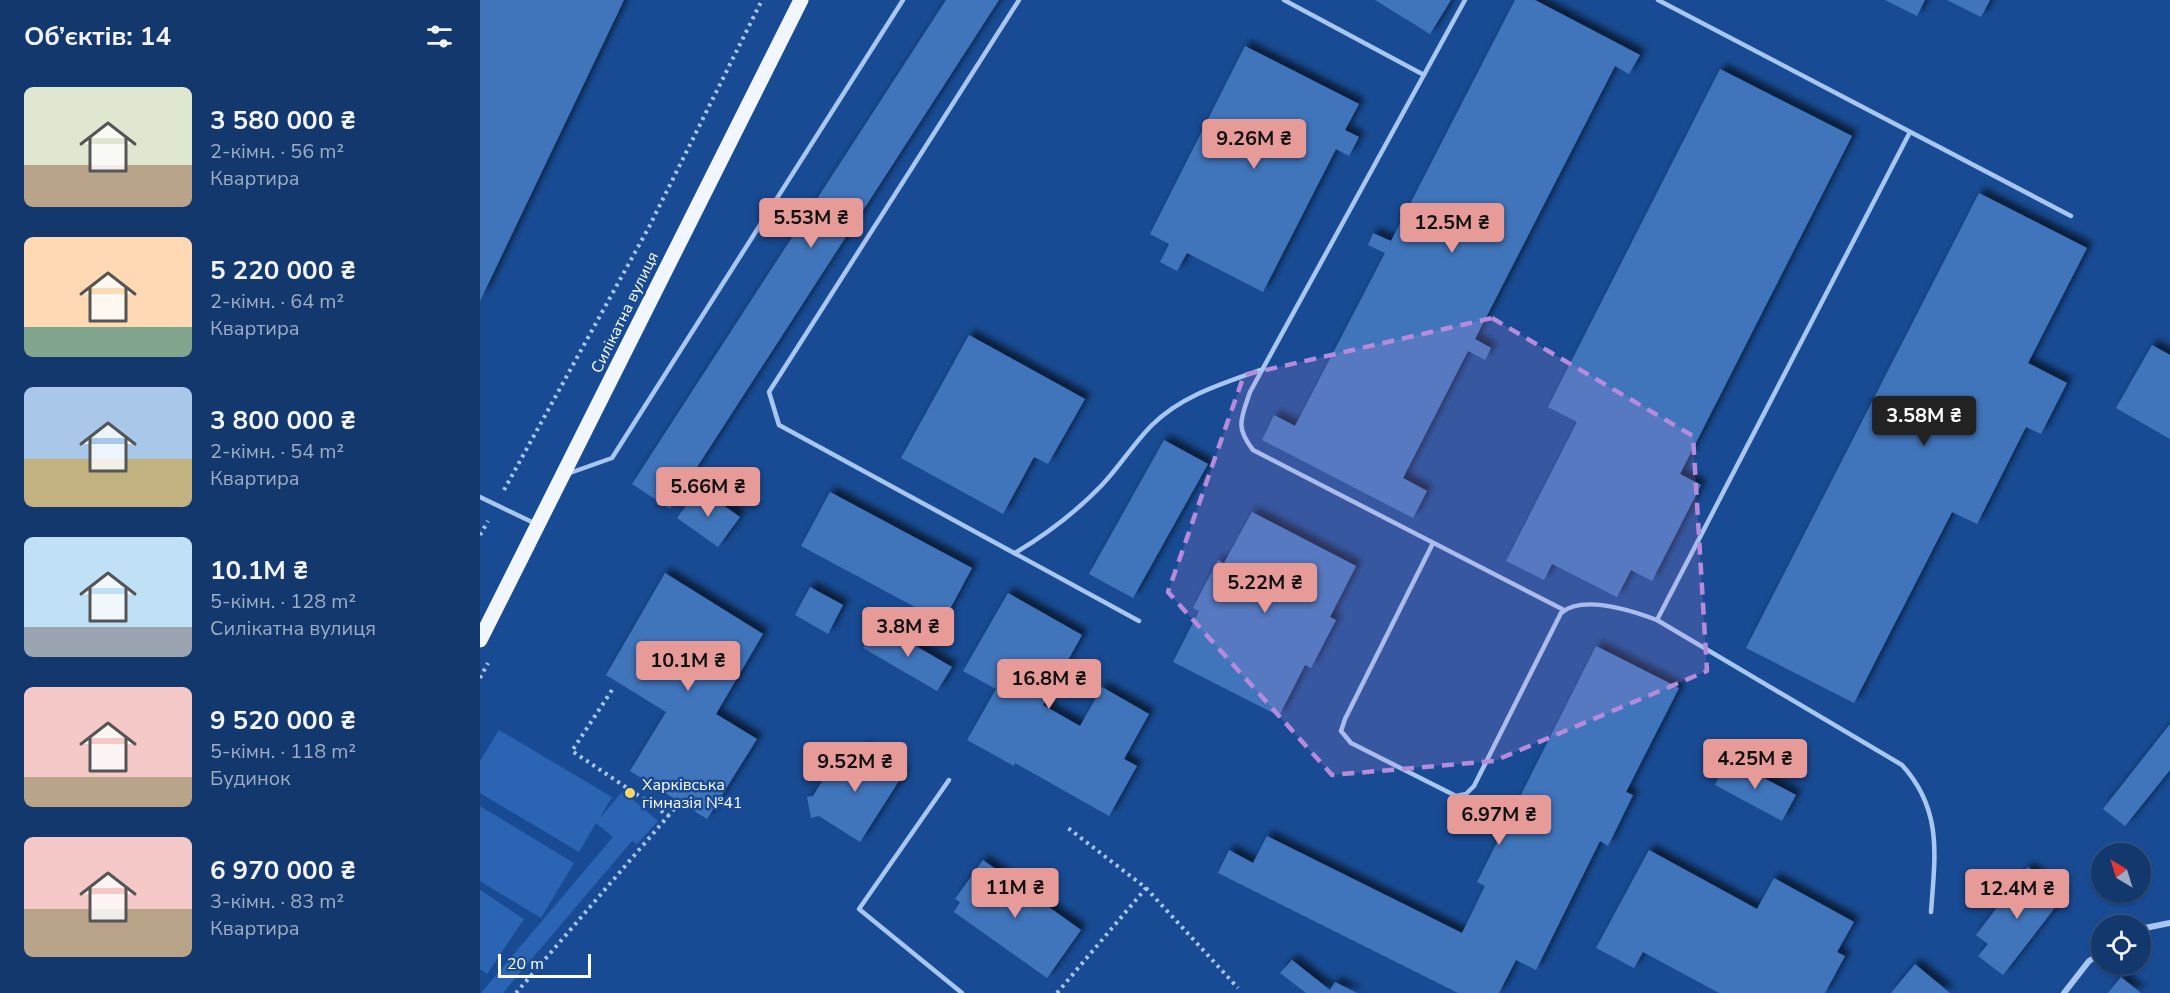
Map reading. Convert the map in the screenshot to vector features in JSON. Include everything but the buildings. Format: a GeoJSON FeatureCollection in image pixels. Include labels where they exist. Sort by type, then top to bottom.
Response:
{"type":"FeatureCollection","features":[{"type":"Feature","properties":{"kind":"main road","name":"Силікатна вулиця"},"geometry":{"type":"LineString","coordinates":[[480,640],[565,475],[650,298],[801,0]]}},
{"type":"Feature","properties":{"kind":"street"},"geometry":{"type":"LineString","coordinates":[[2151,927],[2170,923]]}},
{"type":"Feature","properties":{"kind":"street"},"geometry":{"type":"LineString","coordinates":[[2064,993],[2091,960]]}},
{"type":"Feature","properties":{"kind":"lane"},"geometry":{"type":"LineString","coordinates":[[565,475],[612,458],[903,0]]}},
{"type":"Feature","properties":{"kind":"lane"},"geometry":{"type":"LineString","coordinates":[[1019,0],[769,393],[779,425],[1139,621]]}},
{"type":"Feature","properties":{"kind":"lane"},"geometry":{"type":"LineString","coordinates":[[1284,0],[1424,75]]}},
{"type":"Feature","properties":{"kind":"lane"},"geometry":{"type":"LineString","coordinates":[[1465,0],[1263,369],[1242,413],[1241,435],[1253,450],[1564,610],[1588,605],[1621,607],[1657,620],[1902,765],[1920,784],[1929,810],[1935,853],[1931,912]]}},
{"type":"Feature","properties":{"kind":"lane"},"geometry":{"type":"LineString","coordinates":[[1658,0],[2071,216]]}},
{"type":"Feature","properties":{"kind":"lane"},"geometry":{"type":"LineString","coordinates":[[1657,620],[1910,132]]}},
{"type":"Feature","properties":{"kind":"lane"},"geometry":{"type":"LineString","coordinates":[[1015,553],[1046,534],[1075,510],[1102,485],[1153,424],[1181,403],[1216,386],[1263,369]]}},
{"type":"Feature","properties":{"kind":"lane"},"geometry":{"type":"LineString","coordinates":[[480,497],[539,525]]}},
{"type":"Feature","properties":{"kind":"lane"},"geometry":{"type":"LineString","coordinates":[[1433,543],[1345,719],[1341,731],[1350,743],[1456,796],[1466,794],[1474,786],[1564,610]]}},
{"type":"Feature","properties":{"kind":"lane"},"geometry":{"type":"LineString","coordinates":[[949,780],[859,909],[962,993]]}},
{"type":"Feature","properties":{"kind":"path"},"geometry":{"type":"LineString","coordinates":[[480,535],[649,227],[762,0]]}},
{"type":"Feature","properties":{"kind":"path"},"geometry":{"type":"LineString","coordinates":[[612,690],[572,751],[669,816]]}},
{"type":"Feature","properties":{"kind":"path"},"geometry":{"type":"LineString","coordinates":[[516,993],[675,808]]}},
{"type":"Feature","properties":{"kind":"path"},"geometry":{"type":"LineString","coordinates":[[1068,828],[1146,888],[1238,988]]}},
{"type":"Feature","properties":{"kind":"path"},"geometry":{"type":"LineString","coordinates":[[1057,993],[1146,888]]}},
{"type":"Feature","properties":{"kind":"highlighted area"},"geometry":{"type":"Polygon","coordinates":[[[1492,318],[1693,436],[1707,671],[1494,761],[1332,775],[1168,592],[1244,375],[1492,318]]]}},
{"type":"Feature","properties":{"kind":"shaded area"},"geometry":{"type":"Polygon","coordinates":[[[499,730],[612,797],[599,819],[623,791],[658,821],[637,844],[632,841],[503,993],[481,993],[613,837],[596,823],[579,852],[480,793],[480,761],[499,730]]]}},
{"type":"Feature","properties":{"kind":"shaded area"},"geometry":{"type":"Polygon","coordinates":[[[480,806],[574,863],[541,918],[480,881],[480,806]]]}},
{"type":"Feature","properties":{"kind":"shaded area"},"geometry":{"type":"Polygon","coordinates":[[[480,890],[524,919],[487,974],[480,969],[480,890]]]}},
{"type":"Feature","properties":{"kind":"place","name":"Харківська гімназія №41"},"geometry":{"type":"Point","coordinates":[630,793]}}]}
